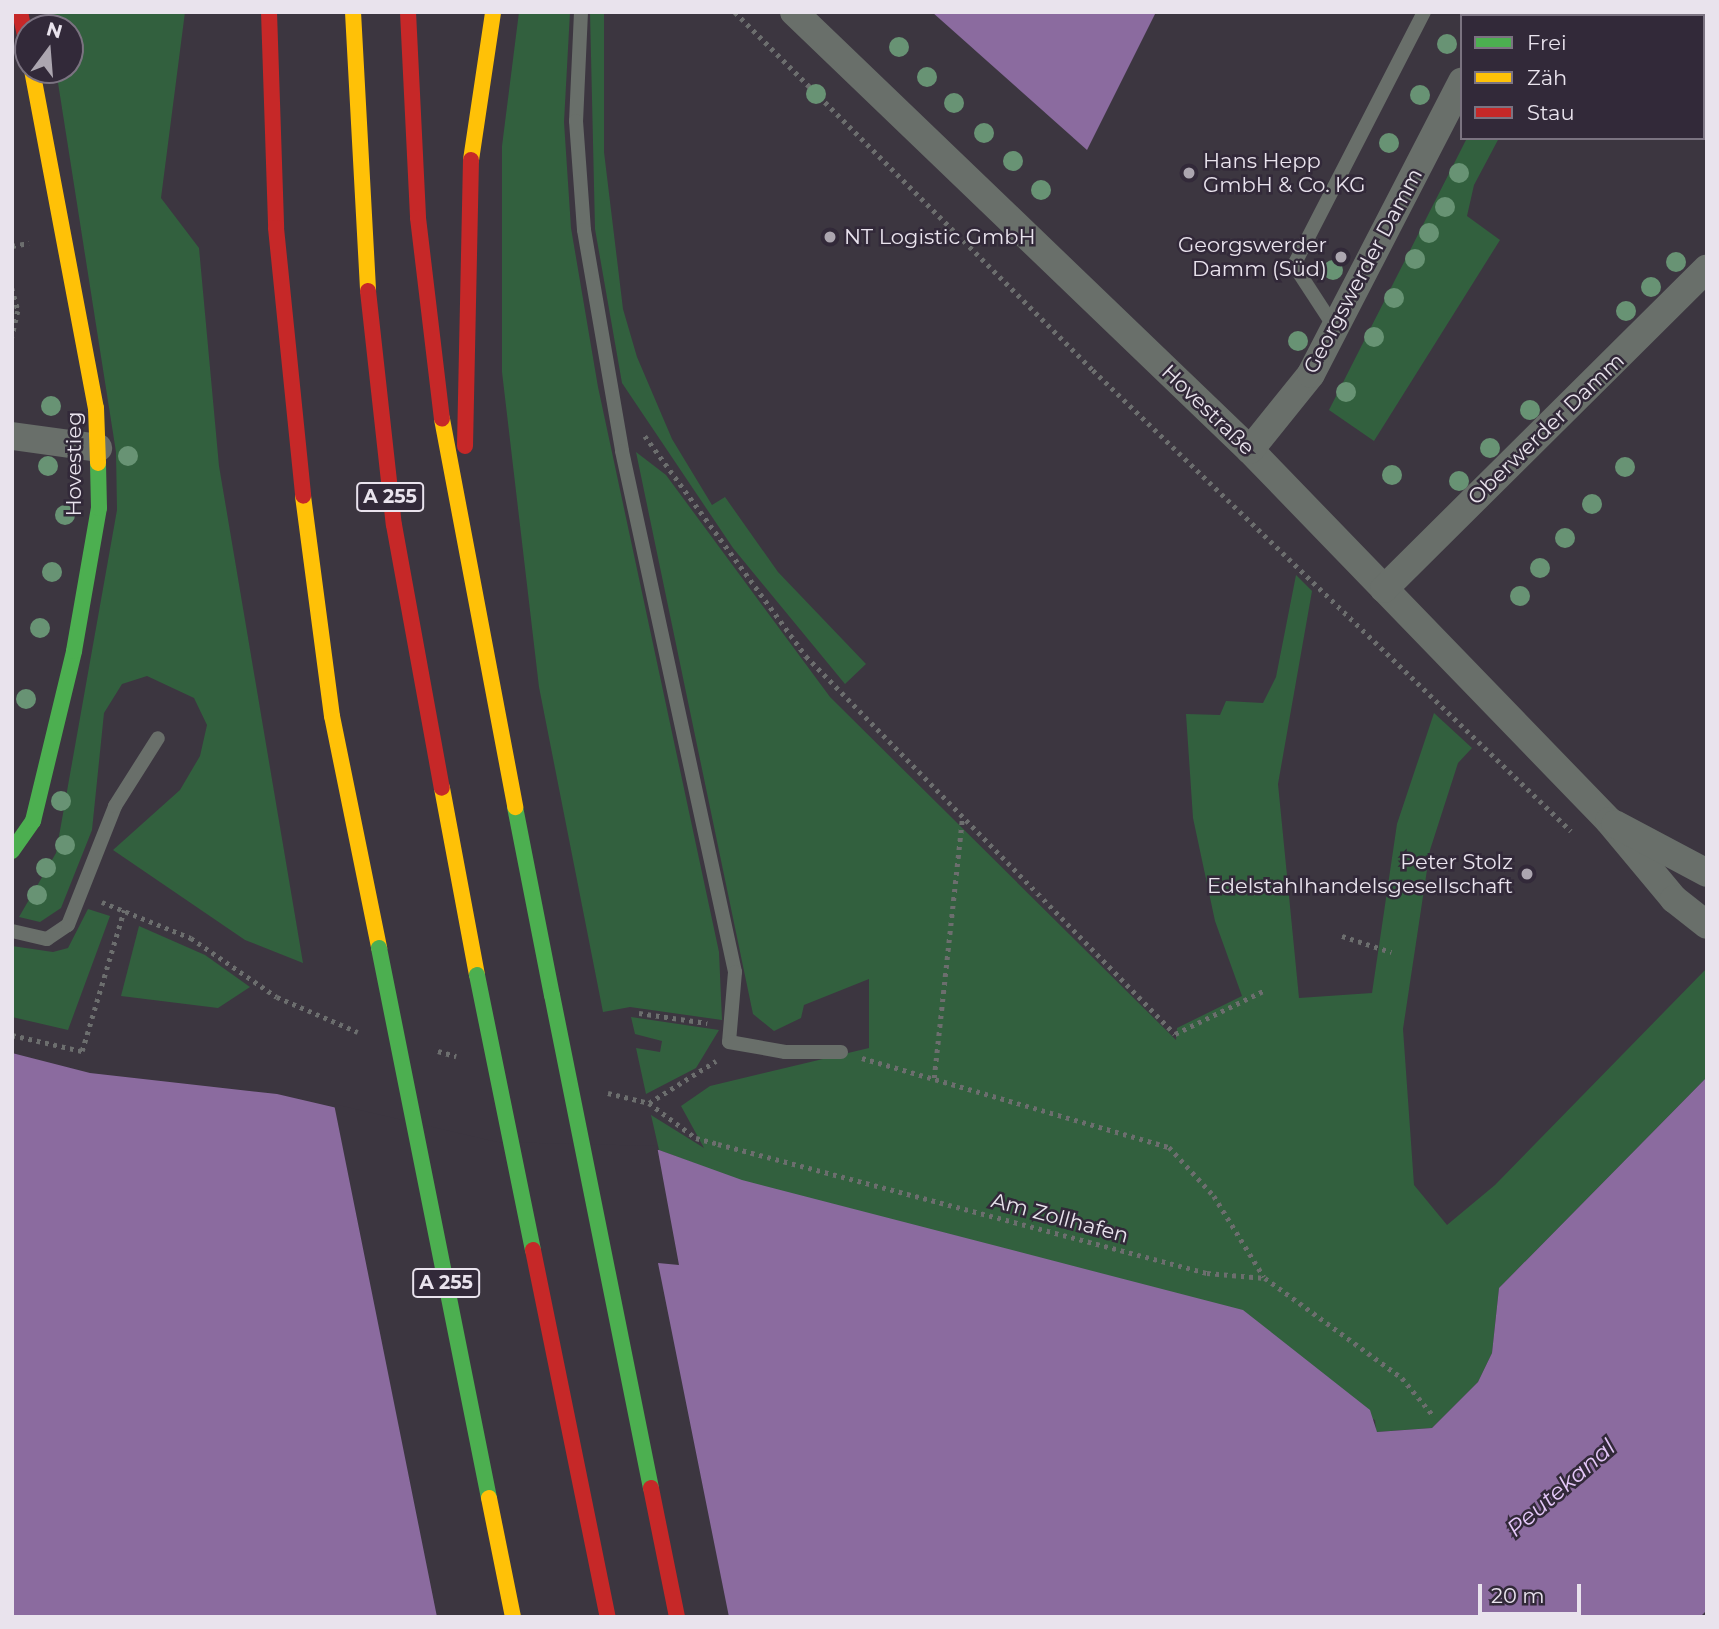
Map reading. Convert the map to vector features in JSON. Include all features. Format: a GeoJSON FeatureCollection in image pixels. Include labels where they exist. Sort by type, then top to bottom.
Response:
{"type":"FeatureCollection","features":[{"type":"Feature","properties":{"kind":"main road","name":"A 255"},"geometry":{"type":"LineString","coordinates":[[269,12],[276,228],[311,570],[332,716],[513,1617]]}},
{"type":"Feature","properties":{"kind":"main road","name":"A 255"},"geometry":{"type":"LineString","coordinates":[[354,12],[360,224],[392,512],[477,975],[608,1617]]}},
{"type":"Feature","properties":{"kind":"main road"},"geometry":{"type":"LineString","coordinates":[[408,12],[419,231],[461,535],[677,1617]]}},
{"type":"Feature","properties":{"kind":"main road"},"geometry":{"type":"LineString","coordinates":[[461,535],[470,167],[493,12]]}},
{"type":"Feature","properties":{"kind":"main road","name":"Hovestieg"},"geometry":{"type":"LineString","coordinates":[[12,851],[33,821],[74,651],[99,508],[96,408],[35,84]]}},
{"type":"Feature","properties":{"kind":"street","name":"Hovestraße"},"geometry":{"type":"LineString","coordinates":[[794,12],[1250,450],[1609,821],[1674,899],[1707,925]]}},
{"type":"Feature","properties":{"kind":"street","name":"Georgswerder Damm"},"geometry":{"type":"LineString","coordinates":[[1250,450],[1291,403],[1335,327],[1460,86]]}},
{"type":"Feature","properties":{"kind":"street","name":"Oberwerder Damm"},"geometry":{"type":"LineString","coordinates":[[1384,589],[1707,268]]}},
{"type":"Feature","properties":{"kind":"street"},"geometry":{"type":"LineString","coordinates":[[12,436],[98,448]]}},
{"type":"Feature","properties":{"kind":"street","name":"Hovestraße"},"geometry":{"type":"LineString","coordinates":[[1609,821],[1707,873]]}},
{"type":"Feature","properties":{"kind":"lane"},"geometry":{"type":"LineString","coordinates":[[581,12],[576,121],[596,313],[735,972],[731,1034],[785,1052],[841,1052]]}},
{"type":"Feature","properties":{"kind":"lane"},"geometry":{"type":"LineString","coordinates":[[1335,327],[1294,265],[1424,12]]}},
{"type":"Feature","properties":{"kind":"lane"},"geometry":{"type":"LineString","coordinates":[[12,932],[47,939],[68,925],[115,806],[158,738]]}},
{"type":"Feature","properties":{"kind":"path"},"geometry":{"type":"LineString","coordinates":[[735,12],[1093,370],[1575,835]]}},
{"type":"Feature","properties":{"kind":"path"},"geometry":{"type":"LineString","coordinates":[[12,288],[18,311],[12,338]]}},
{"type":"Feature","properties":{"kind":"path"},"geometry":{"type":"LineString","coordinates":[[641,429],[806,656],[1175,1034],[1262,991]]}},
{"type":"Feature","properties":{"kind":"path"},"geometry":{"type":"LineString","coordinates":[[934,1078],[962,818]]}},
{"type":"Feature","properties":{"kind":"path"},"geometry":{"type":"LineString","coordinates":[[12,1034],[82,1052],[124,909]]}},
{"type":"Feature","properties":{"kind":"path"},"geometry":{"type":"LineString","coordinates":[[1342,936],[1391,952]]}},
{"type":"Feature","properties":{"kind":"path"},"geometry":{"type":"LineString","coordinates":[[639,1013],[731,1034]]}},
{"type":"Feature","properties":{"kind":"path","name":"Am Zollhafen"},"geometry":{"type":"LineString","coordinates":[[731,1034],[710,1069],[649,1103],[696,1138],[1207,1273],[1265,1278]]}},
{"type":"Feature","properties":{"kind":"path"},"geometry":{"type":"LineString","coordinates":[[841,1052],[1169,1147],[1214,1196],[1265,1278],[1402,1378],[1432,1414]]}},
{"type":"Feature","properties":{"kind":"green space"},"geometry":{"type":"Polygon","coordinates":[[[185,12],[161,198],[199,248],[219,466],[303,963],[245,940],[113,850],[180,790],[200,756],[207,725],[194,698],[147,676],[122,684],[104,713],[92,830],[61,908],[40,922],[19,917],[56,853],[117,510],[116,452],[58,84],[84,84],[84,14],[45,14],[185,12]]]}},
{"type":"Feature","properties":{"kind":"green space"},"geometry":{"type":"Polygon","coordinates":[[[519,12],[570,12],[564,122],[571,228],[598,387],[719,952],[722,1020],[630,1007],[603,1012],[539,687],[502,372],[502,146],[519,12]]]}},
{"type":"Feature","properties":{"kind":"green space"},"geometry":{"type":"Polygon","coordinates":[[[590,12],[604,12],[604,152],[623,309],[637,357],[672,439],[712,505],[725,497],[778,572],[866,664],[845,684],[733,548],[622,383],[595,229],[590,12]]]}},
{"type":"Feature","properties":{"kind":"green space"},"geometry":{"type":"Polygon","coordinates":[[[1466,140],[1498,140],[1474,185],[1467,216],[1500,240],[1374,441],[1329,410],[1466,140]]]}},
{"type":"Feature","properties":{"kind":"green space"},"geometry":{"type":"Polygon","coordinates":[[[636,452],[666,475],[830,697],[1176,1040],[1177,1028],[1242,996],[1215,921],[1193,818],[1186,714],[1220,715],[1226,701],[1263,703],[1276,677],[1296,575],[1312,591],[1278,784],[1299,998],[1372,993],[1397,824],[1434,713],[1472,748],[1458,763],[1430,850],[1403,1029],[1414,1185],[1447,1225],[1495,1185],[1707,968],[1707,1077],[1499,1288],[1492,1353],[1478,1382],[1432,1428],[1376,1432],[1375,1420],[659,1150],[651,1115],[704,1148],[681,1106],[710,1086],[869,1048],[869,979],[804,1005],[801,1018],[774,1031],[753,1014],[636,452]]]}},
{"type":"Feature","properties":{"kind":"green space"},"geometry":{"type":"Polygon","coordinates":[[[88,909],[110,916],[68,1030],[12,1017],[12,946],[53,952],[68,948],[88,909]]]}},
{"type":"Feature","properties":{"kind":"green space"},"geometry":{"type":"Polygon","coordinates":[[[139,926],[205,955],[250,987],[218,1008],[121,996],[139,926]]]}},
{"type":"Feature","properties":{"kind":"green space"},"geometry":{"type":"Polygon","coordinates":[[[631,1017],[719,1030],[696,1068],[646,1094],[636,1048],[660,1052],[662,1041],[635,1034],[631,1017]]]}},
{"type":"Feature","properties":{"kind":"water"},"geometry":{"type":"Polygon","coordinates":[[[932,12],[1156,12],[1087,150],[932,12]]]}},
{"type":"Feature","properties":{"kind":"water","name":"Peutekanal"},"geometry":{"type":"Polygon","coordinates":[[[12,1053],[90,1073],[277,1094],[496,1145],[659,1150],[742,1180],[1243,1310],[1370,1410],[1377,1432],[1432,1428],[1478,1382],[1492,1353],[1499,1288],[1707,1077],[1707,1610],[1700,1617],[12,1617],[12,1053]]]}},
{"type":"Feature","properties":{"kind":"pier"},"geometry":{"type":"Polygon","coordinates":[[[334,1104],[497,1142],[657,1146],[679,1265],[658,1263],[729,1617],[437,1617],[334,1104]]]}},
{"type":"Feature","properties":{"kind":"traffic: fast"},"geometry":{"type":"LineString","coordinates":[[12,851],[33,821],[74,651],[99,508],[98,463]]}},
{"type":"Feature","properties":{"kind":"traffic: fast"},"geometry":{"type":"LineString","coordinates":[[515,807],[552,995]]}},
{"type":"Feature","properties":{"kind":"traffic: fast"},"geometry":{"type":"LineString","coordinates":[[379,948],[489,1498]]}},
{"type":"Feature","properties":{"kind":"traffic: fast"},"geometry":{"type":"LineString","coordinates":[[477,975],[533,1250]]}},
{"type":"Feature","properties":{"kind":"traffic: fast"},"geometry":{"type":"LineString","coordinates":[[552,995],[651,1488]]}},
{"type":"Feature","properties":{"kind":"traffic: slow"},"geometry":{"type":"LineString","coordinates":[[353,12],[368,291]]}},
{"type":"Feature","properties":{"kind":"traffic: slow"},"geometry":{"type":"LineString","coordinates":[[471,160],[493,12]]}},
{"type":"Feature","properties":{"kind":"traffic: slow"},"geometry":{"type":"LineString","coordinates":[[35,84],[96,408],[98,463]]}},
{"type":"Feature","properties":{"kind":"traffic: slow"},"geometry":{"type":"LineString","coordinates":[[442,419],[515,807]]}},
{"type":"Feature","properties":{"kind":"traffic: slow"},"geometry":{"type":"LineString","coordinates":[[303,496],[332,716],[379,948]]}},
{"type":"Feature","properties":{"kind":"traffic: slow"},"geometry":{"type":"LineString","coordinates":[[442,788],[477,975]]}},
{"type":"Feature","properties":{"kind":"traffic: slow"},"geometry":{"type":"LineString","coordinates":[[489,1498],[513,1617]]}},
{"type":"Feature","properties":{"kind":"traffic: jam"},"geometry":{"type":"LineString","coordinates":[[269,12],[276,228],[303,496]]}},
{"type":"Feature","properties":{"kind":"traffic: jam"},"geometry":{"type":"LineString","coordinates":[[408,12],[418,218],[442,419]]}},
{"type":"Feature","properties":{"kind":"traffic: jam"},"geometry":{"type":"LineString","coordinates":[[465,446],[471,160]]}},
{"type":"Feature","properties":{"kind":"traffic: jam"},"geometry":{"type":"LineString","coordinates":[[368,291],[394,525],[442,788]]}},
{"type":"Feature","properties":{"kind":"traffic: jam"},"geometry":{"type":"LineString","coordinates":[[533,1250],[608,1617]]}},
{"type":"Feature","properties":{"kind":"traffic: jam"},"geometry":{"type":"LineString","coordinates":[[651,1488],[677,1617]]}},
{"type":"Feature","properties":{"kind":"place","name":"Hans Hepp GmbH & Co. KG"},"geometry":{"type":"Point","coordinates":[1189,173]}},
{"type":"Feature","properties":{"kind":"place","name":"NT Logistic GmbH"},"geometry":{"type":"Point","coordinates":[830,237]}},
{"type":"Feature","properties":{"kind":"place","name":"Georgswerder Damm (Süd)"},"geometry":{"type":"Point","coordinates":[1341,257]}},
{"type":"Feature","properties":{"kind":"place","name":"Peter Stolz Edelstahlhandelsgesellschaft"},"geometry":{"type":"Point","coordinates":[1527,874]}}]}
